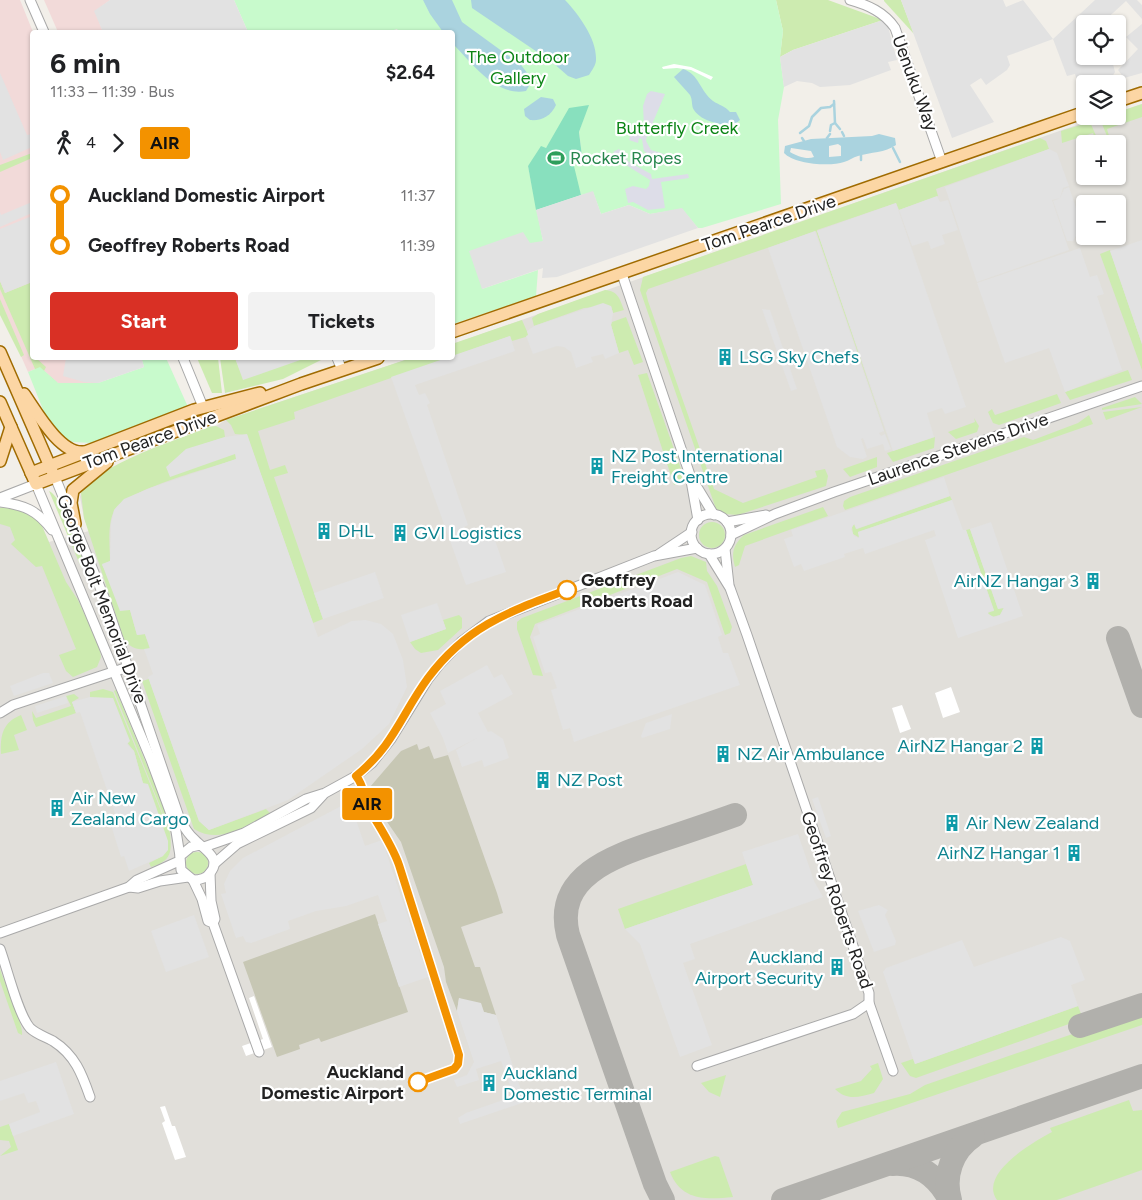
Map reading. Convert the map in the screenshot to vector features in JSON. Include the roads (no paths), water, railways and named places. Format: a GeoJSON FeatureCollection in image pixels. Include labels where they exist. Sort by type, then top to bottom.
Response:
{"type":"FeatureCollection","features":[{"type":"Feature","properties":{"kind":"main road"},"geometry":{"type":"LineString","coordinates":[[1126,98],[1142,93]]}},
{"type":"Feature","properties":{"kind":"main road","name":"Tom Pearce Drive"},"geometry":{"type":"LineString","coordinates":[[455,331],[1076,115]]}},
{"type":"Feature","properties":{"kind":"main road","name":"George Bolt Memorial Drive"},"geometry":{"type":"LineString","coordinates":[[0,352],[55,477]]}},
{"type":"Feature","properties":{"kind":"main road","name":"Tom Pearce Drive"},"geometry":{"type":"LineString","coordinates":[[36,484],[301,384],[372,360]]}},
{"type":"Feature","properties":{"kind":"main road"},"geometry":{"type":"LineString","coordinates":[[12,378],[61,443],[72,452],[84,452]]}},
{"type":"Feature","properties":{"kind":"main road","name":"Tom Pearce Drive"},"geometry":{"type":"LineString","coordinates":[[31,473],[203,408],[301,384]]}},
{"type":"Feature","properties":{"kind":"main road","name":"George Bolt Memorial Drive"},"geometry":{"type":"LineString","coordinates":[[0,402],[36,484]]}},
{"type":"Feature","properties":{"kind":"main road"},"geometry":{"type":"LineString","coordinates":[[0,461],[11,427]]}},
{"type":"Feature","properties":{"kind":"main road"},"geometry":{"type":"LineString","coordinates":[[74,524],[71,503],[74,490],[96,469],[120,452]]}},
{"type":"Feature","properties":{"kind":"street"},"geometry":{"type":"LineString","coordinates":[[30,0],[43,30]]}},
{"type":"Feature","properties":{"kind":"street","name":"Uenuku Way"},"geometry":{"type":"LineString","coordinates":[[850,0],[876,10],[890,20],[895,28],[942,162]]}},
{"type":"Feature","properties":{"kind":"street"},"geometry":{"type":"LineString","coordinates":[[259,1052],[213,924],[215,919],[210,901],[210,874],[214,864],[237,844],[311,808],[325,794],[356,776],[372,762],[391,739],[428,679],[461,642],[489,621],[654,556],[692,532],[698,520],[690,475],[622,274]]}},
{"type":"Feature","properties":{"kind":"street"},"geometry":{"type":"LineString","coordinates":[[184,360],[203,408]]}},
{"type":"Feature","properties":{"kind":"street"},"geometry":{"type":"LineString","coordinates":[[338,360],[342,370]]}},
{"type":"Feature","properties":{"kind":"street","name":"Laurence Stevens Drive"},"geometry":{"type":"LineString","coordinates":[[731,535],[775,514],[1142,386]]}},
{"type":"Feature","properties":{"kind":"street"},"geometry":{"type":"LineString","coordinates":[[690,475],[714,515],[727,522],[731,535],[724,549],[709,554],[697,548],[693,542],[692,532]]}},
{"type":"Feature","properties":{"kind":"street","name":"George Bolt Memorial Drive"},"geometry":{"type":"LineString","coordinates":[[55,477],[128,667],[180,820],[184,828],[202,846]]}},
{"type":"Feature","properties":{"kind":"street","name":"George Bolt Memorial Drive"},"geometry":{"type":"LineString","coordinates":[[36,484],[161,785],[175,824],[180,858]]}},
{"type":"Feature","properties":{"kind":"street","name":"Tom Pearce Drive"},"geometry":{"type":"LineString","coordinates":[[0,498],[36,484]]}},
{"type":"Feature","properties":{"kind":"street"},"geometry":{"type":"LineString","coordinates":[[0,502],[23,505],[33,510],[42,517],[61,542]]}},
{"type":"Feature","properties":{"kind":"street","name":"Laurence Stevens Drive"},"geometry":{"type":"LineString","coordinates":[[727,522],[775,514]]}},
{"type":"Feature","properties":{"kind":"street"},"geometry":{"type":"LineString","coordinates":[[698,520],[714,515]]}},
{"type":"Feature","properties":{"kind":"street"},"geometry":{"type":"LineString","coordinates":[[654,556],[697,548]]}},
{"type":"Feature","properties":{"kind":"street","name":"Geoffrey Roberts Road"},"geometry":{"type":"LineString","coordinates":[[724,549],[730,588],[869,993],[869,1003],[893,1071]]}},
{"type":"Feature","properties":{"kind":"street","name":"Geoffrey Roberts Road"},"geometry":{"type":"LineString","coordinates":[[709,554],[730,588]]}},
{"type":"Feature","properties":{"kind":"street"},"geometry":{"type":"LineString","coordinates":[[0,713],[13,705],[128,667]]}},
{"type":"Feature","properties":{"kind":"street"},"geometry":{"type":"LineString","coordinates":[[0,933],[130,886],[137,880],[180,858],[191,847],[202,846],[238,836],[306,799],[325,794]]}},
{"type":"Feature","properties":{"kind":"street"},"geometry":{"type":"LineString","coordinates":[[202,846],[211,854],[214,864]]}},
{"type":"Feature","properties":{"kind":"street"},"geometry":{"type":"LineString","coordinates":[[180,858],[181,870],[190,878],[202,899],[208,921],[213,924]]}},
{"type":"Feature","properties":{"kind":"street"},"geometry":{"type":"LineString","coordinates":[[130,886],[138,888],[160,881],[190,878],[202,879],[210,874]]}},
{"type":"Feature","properties":{"kind":"street"},"geometry":{"type":"LineString","coordinates":[[0,949],[23,1015],[30,1028],[63,1047],[74,1059],[81,1070],[90,1097]]}},
{"type":"Feature","properties":{"kind":"street"},"geometry":{"type":"LineString","coordinates":[[697,1066],[853,1014],[869,1003]]}},
{"type":"Feature","properties":{"kind":"water"},"geometry":{"type":"Polygon","coordinates":[[[423,0],[452,0],[462,22],[521,65],[528,74],[529,86],[526,91],[505,89],[485,77],[455,46],[455,30],[442,30],[423,0]]]}},
{"type":"Feature","properties":{"kind":"water"},"geometry":{"type":"Polygon","coordinates":[[[471,0],[565,0],[581,20],[594,44],[596,62],[594,68],[589,75],[576,79],[568,76],[552,62],[472,8],[471,0]]]}},
{"type":"Feature","properties":{"kind":"water"},"geometry":{"type":"Polygon","coordinates":[[[683,69],[693,75],[713,101],[730,112],[736,112],[740,120],[734,125],[723,124],[712,122],[697,114],[693,108],[690,95],[674,77],[683,69]]]}},
{"type":"Feature","properties":{"kind":"water"},"geometry":{"type":"Polygon","coordinates":[[[541,97],[553,99],[556,105],[546,117],[530,120],[525,116],[524,109],[541,97]]]}},
{"type":"Feature","properties":{"kind":"water"},"geometry":{"type":"Polygon","coordinates":[[[879,134],[895,138],[896,145],[883,151],[830,164],[812,164],[796,160],[784,153],[785,146],[811,139],[879,134]],[[838,144],[829,146],[829,157],[841,156],[841,146],[838,144]],[[791,148],[790,152],[799,156],[814,157],[811,151],[791,148]]]}},
{"type":"Feature","properties":{"kind":"waterway"},"geometry":{"type":"LineString","coordinates":[[834,101],[835,123],[840,129]]}},
{"type":"Feature","properties":{"kind":"waterway"},"geometry":{"type":"LineString","coordinates":[[800,133],[809,126],[812,117],[821,108],[830,107],[834,104]]}},
{"type":"Feature","properties":{"kind":"waterway"},"geometry":{"type":"LineString","coordinates":[[830,131],[831,125],[835,123]]}},
{"type":"Feature","properties":{"kind":"waterway"},"geometry":{"type":"LineString","coordinates":[[842,132],[844,136]]}},
{"type":"Feature","properties":{"kind":"waterway"},"geometry":{"type":"LineString","coordinates":[[827,138],[830,134]]}},
{"type":"Feature","properties":{"kind":"waterway"},"geometry":{"type":"LineString","coordinates":[[893,148],[900,162]]}},
{"type":"Feature","properties":{"kind":"waterway"},"geometry":{"type":"LineString","coordinates":[[861,155],[861,160]]}},
{"type":"Feature","properties":{"kind":"place","name":"Rocket Ropes"},"geometry":{"type":"Point","coordinates":[556,158]}},
{"type":"Feature","properties":{"kind":"place","name":"LSG Sky Chefs"},"geometry":{"type":"Point","coordinates":[725,357]}},
{"type":"Feature","properties":{"kind":"place","name":"NZ Post International Freight Centre"},"geometry":{"type":"Point","coordinates":[597,466]}},
{"type":"Feature","properties":{"kind":"place","name":"DHL"},"geometry":{"type":"Point","coordinates":[324,531]}},
{"type":"Feature","properties":{"kind":"place","name":"GVI Logistics"},"geometry":{"type":"Point","coordinates":[400,533]}},
{"type":"Feature","properties":{"kind":"place","name":"AirNZ Hangar 3"},"geometry":{"type":"Point","coordinates":[1093,581]}},
{"type":"Feature","properties":{"kind":"place","name":"Geoffrey Roberts Road"},"geometry":{"type":"Point","coordinates":[567,590]}},
{"type":"Feature","properties":{"kind":"place","name":"AirNZ Hangar 2"},"geometry":{"type":"Point","coordinates":[1037,746]}},
{"type":"Feature","properties":{"kind":"place","name":"NZ Air Ambulance"},"geometry":{"type":"Point","coordinates":[723,754]}},
{"type":"Feature","properties":{"kind":"place","name":"NZ Post"},"geometry":{"type":"Point","coordinates":[543,780]}},
{"type":"Feature","properties":{"kind":"place","name":"Air New Zealand Cargo"},"geometry":{"type":"Point","coordinates":[57,808]}},
{"type":"Feature","properties":{"kind":"place","name":"Air New Zealand"},"geometry":{"type":"Point","coordinates":[952,823]}},
{"type":"Feature","properties":{"kind":"place","name":"AirNZ Hangar 1"},"geometry":{"type":"Point","coordinates":[1074,853]}},
{"type":"Feature","properties":{"kind":"place","name":"Auckland Airport Security"},"geometry":{"type":"Point","coordinates":[837,967]}},
{"type":"Feature","properties":{"kind":"place","name":"Auckland Domestic Airport"},"geometry":{"type":"Point","coordinates":[418,1082]}},
{"type":"Feature","properties":{"kind":"place","name":"Auckland Domestic Terminal"},"geometry":{"type":"Point","coordinates":[489,1083]}},
{"type":"Feature","properties":{"kind":"park label","name":"The Outdoor Gallery"},"geometry":{"type":"Point","coordinates":[518,67]}},
{"type":"Feature","properties":{"kind":"park label","name":"Butterfly Creek"},"geometry":{"type":"Point","coordinates":[677,128]}}]}
